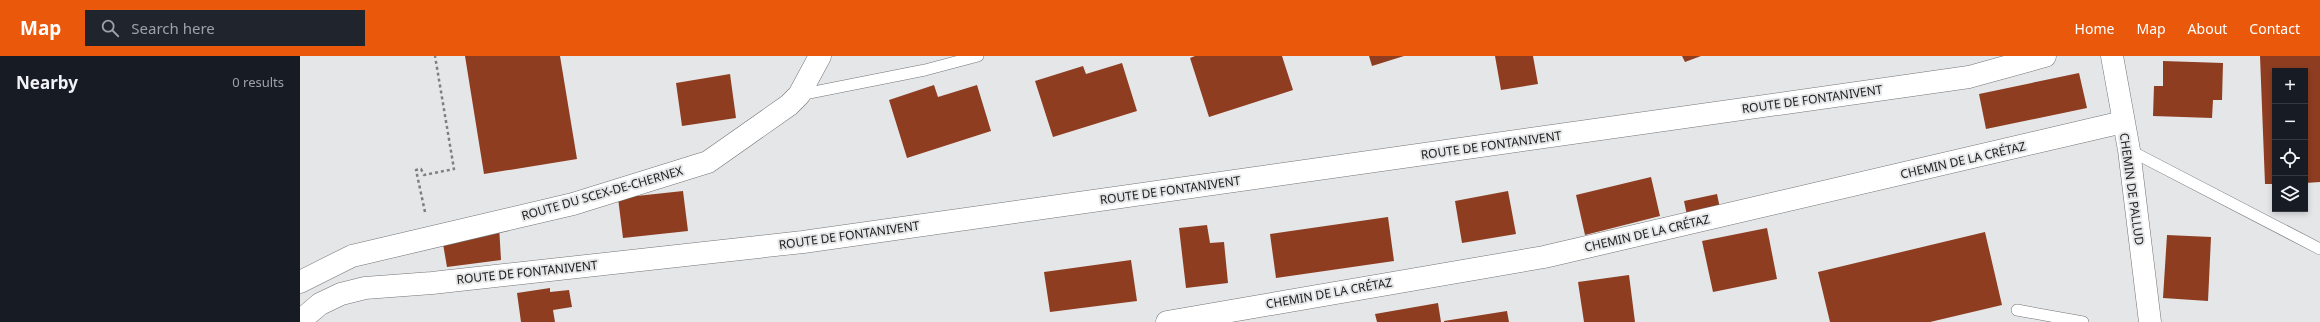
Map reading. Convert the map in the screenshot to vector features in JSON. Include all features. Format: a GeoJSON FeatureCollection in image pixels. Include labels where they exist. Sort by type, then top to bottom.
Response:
{"type":"FeatureCollection","features":[{"type":"Feature","properties":{"kind":"street","name":"ROUTE DU SCEX-DE-CHERNEX"},"geometry":{"type":"LineString","coordinates":[[300,282],[352,256],[573,204],[708,162],[788,105],[799,95],[820,56]]}},
{"type":"Feature","properties":{"kind":"street","name":"ROUTE DE FONTANIVENT"},"geometry":{"type":"LineString","coordinates":[[300,320],[320,304],[341,294],[365,288],[440,282],[803,242],[1969,77],[2045,56]]}},
{"type":"Feature","properties":{"kind":"street","name":"CHEMIN DE PALLUD"},"geometry":{"type":"LineString","coordinates":[[2112,56],[2129,150],[2150,322]]}},
{"type":"Feature","properties":{"kind":"street","name":"CHEMIN DE LA CRÉTAZ"},"geometry":{"type":"LineString","coordinates":[[1167,322],[1544,257],[2123,122]]}},
{"type":"Feature","properties":{"kind":"lane"},"geometry":{"type":"LineString","coordinates":[[799,95],[925,70],[978,56]]}},
{"type":"Feature","properties":{"kind":"lane"},"geometry":{"type":"LineString","coordinates":[[2129,150],[2320,249]]}},
{"type":"Feature","properties":{"kind":"lane"},"geometry":{"type":"LineString","coordinates":[[2017,310],[2083,322]]}},
{"type":"Feature","properties":{"kind":"path"},"geometry":{"type":"LineString","coordinates":[[426,219],[416,170],[422,169],[424,175],[454,170],[435,56]]}},
{"type":"Feature","properties":{"kind":"building"},"geometry":{"type":"Polygon","coordinates":[[[465,56],[560,56],[577,159],[484,174],[465,56]]]}},
{"type":"Feature","properties":{"kind":"building"},"geometry":{"type":"Polygon","coordinates":[[[1195,56],[1282,56],[1293,90],[1209,117],[1190,58],[1195,56]]]}},
{"type":"Feature","properties":{"kind":"building"},"geometry":{"type":"Polygon","coordinates":[[[1369,56],[1404,56],[1372,66],[1369,56]]]}},
{"type":"Feature","properties":{"kind":"building"},"geometry":{"type":"Polygon","coordinates":[[[1495,56],[1533,56],[1538,84],[1501,90],[1495,56]]]}},
{"type":"Feature","properties":{"kind":"building"},"geometry":{"type":"Polygon","coordinates":[[[1682,56],[1701,56],[1685,62],[1682,56]]]}},
{"type":"Feature","properties":{"kind":"building"},"geometry":{"type":"Polygon","coordinates":[[[2260,56],[2320,56],[2320,182],[2308,183],[2308,68],[2272,68],[2272,184],[2265,184],[2260,56]]]}},
{"type":"Feature","properties":{"kind":"building"},"geometry":{"type":"Polygon","coordinates":[[[2163,61],[2223,63],[2222,100],[2213,100],[2212,118],[2153,116],[2154,86],[2163,86],[2163,61]]]}},
{"type":"Feature","properties":{"kind":"building"},"geometry":{"type":"Polygon","coordinates":[[[1122,63],[1137,111],[1053,137],[1035,81],[1083,66],[1086,74],[1122,63]]]}},
{"type":"Feature","properties":{"kind":"building"},"geometry":{"type":"Polygon","coordinates":[[[2079,73],[2087,108],[1986,129],[1979,94],[2079,73]]]}},
{"type":"Feature","properties":{"kind":"building"},"geometry":{"type":"Polygon","coordinates":[[[730,74],[736,118],[682,126],[676,83],[730,74]]]}},
{"type":"Feature","properties":{"kind":"building"},"geometry":{"type":"Polygon","coordinates":[[[934,85],[938,97],[977,85],[991,131],[907,158],[889,100],[934,85]]]}},
{"type":"Feature","properties":{"kind":"building"},"geometry":{"type":"Polygon","coordinates":[[[1651,177],[1660,216],[1585,235],[1576,195],[1651,177]]]}},
{"type":"Feature","properties":{"kind":"building"},"geometry":{"type":"Polygon","coordinates":[[[683,191],[688,231],[623,238],[618,198],[683,191]]]}},
{"type":"Feature","properties":{"kind":"building"},"geometry":{"type":"Polygon","coordinates":[[[1508,191],[1516,234],[1462,243],[1455,201],[1508,191]]]}},
{"type":"Feature","properties":{"kind":"building"},"geometry":{"type":"Polygon","coordinates":[[[1717,194],[1721,213],[1688,220],[1684,201],[1717,194]]]}},
{"type":"Feature","properties":{"kind":"building"},"geometry":{"type":"Polygon","coordinates":[[[1388,217],[1394,261],[1276,278],[1270,234],[1388,217]]]}},
{"type":"Feature","properties":{"kind":"building"},"geometry":{"type":"Polygon","coordinates":[[[499,225],[501,260],[447,267],[442,238],[499,225]]]}},
{"type":"Feature","properties":{"kind":"building"},"geometry":{"type":"Polygon","coordinates":[[[1207,225],[1210,243],[1224,242],[1228,283],[1186,288],[1179,228],[1207,225]]]}},
{"type":"Feature","properties":{"kind":"building"},"geometry":{"type":"Polygon","coordinates":[[[1767,228],[1777,279],[1713,292],[1702,241],[1767,228]]]}},
{"type":"Feature","properties":{"kind":"building"},"geometry":{"type":"Polygon","coordinates":[[[1985,232],[2002,305],[1930,322],[1830,322],[1818,272],[1985,232]]]}},
{"type":"Feature","properties":{"kind":"building"},"geometry":{"type":"Polygon","coordinates":[[[2167,235],[2211,237],[2208,301],[2163,298],[2167,235]]]}},
{"type":"Feature","properties":{"kind":"building"},"geometry":{"type":"Polygon","coordinates":[[[1131,260],[1137,301],[1050,312],[1044,272],[1131,260]]]}},
{"type":"Feature","properties":{"kind":"building"},"geometry":{"type":"Polygon","coordinates":[[[1629,275],[1635,322],[1584,322],[1578,282],[1629,275]]]}},
{"type":"Feature","properties":{"kind":"building"},"geometry":{"type":"Polygon","coordinates":[[[550,288],[550,292],[569,290],[572,307],[553,310],[555,322],[521,322],[517,293],[550,288]]]}},
{"type":"Feature","properties":{"kind":"building"},"geometry":{"type":"Polygon","coordinates":[[[1438,303],[1441,322],[1377,322],[1375,314],[1438,303]]]}},
{"type":"Feature","properties":{"kind":"building"},"geometry":{"type":"Polygon","coordinates":[[[1507,311],[1509,322],[1444,322],[1444,321],[1507,311]]]}}]}
